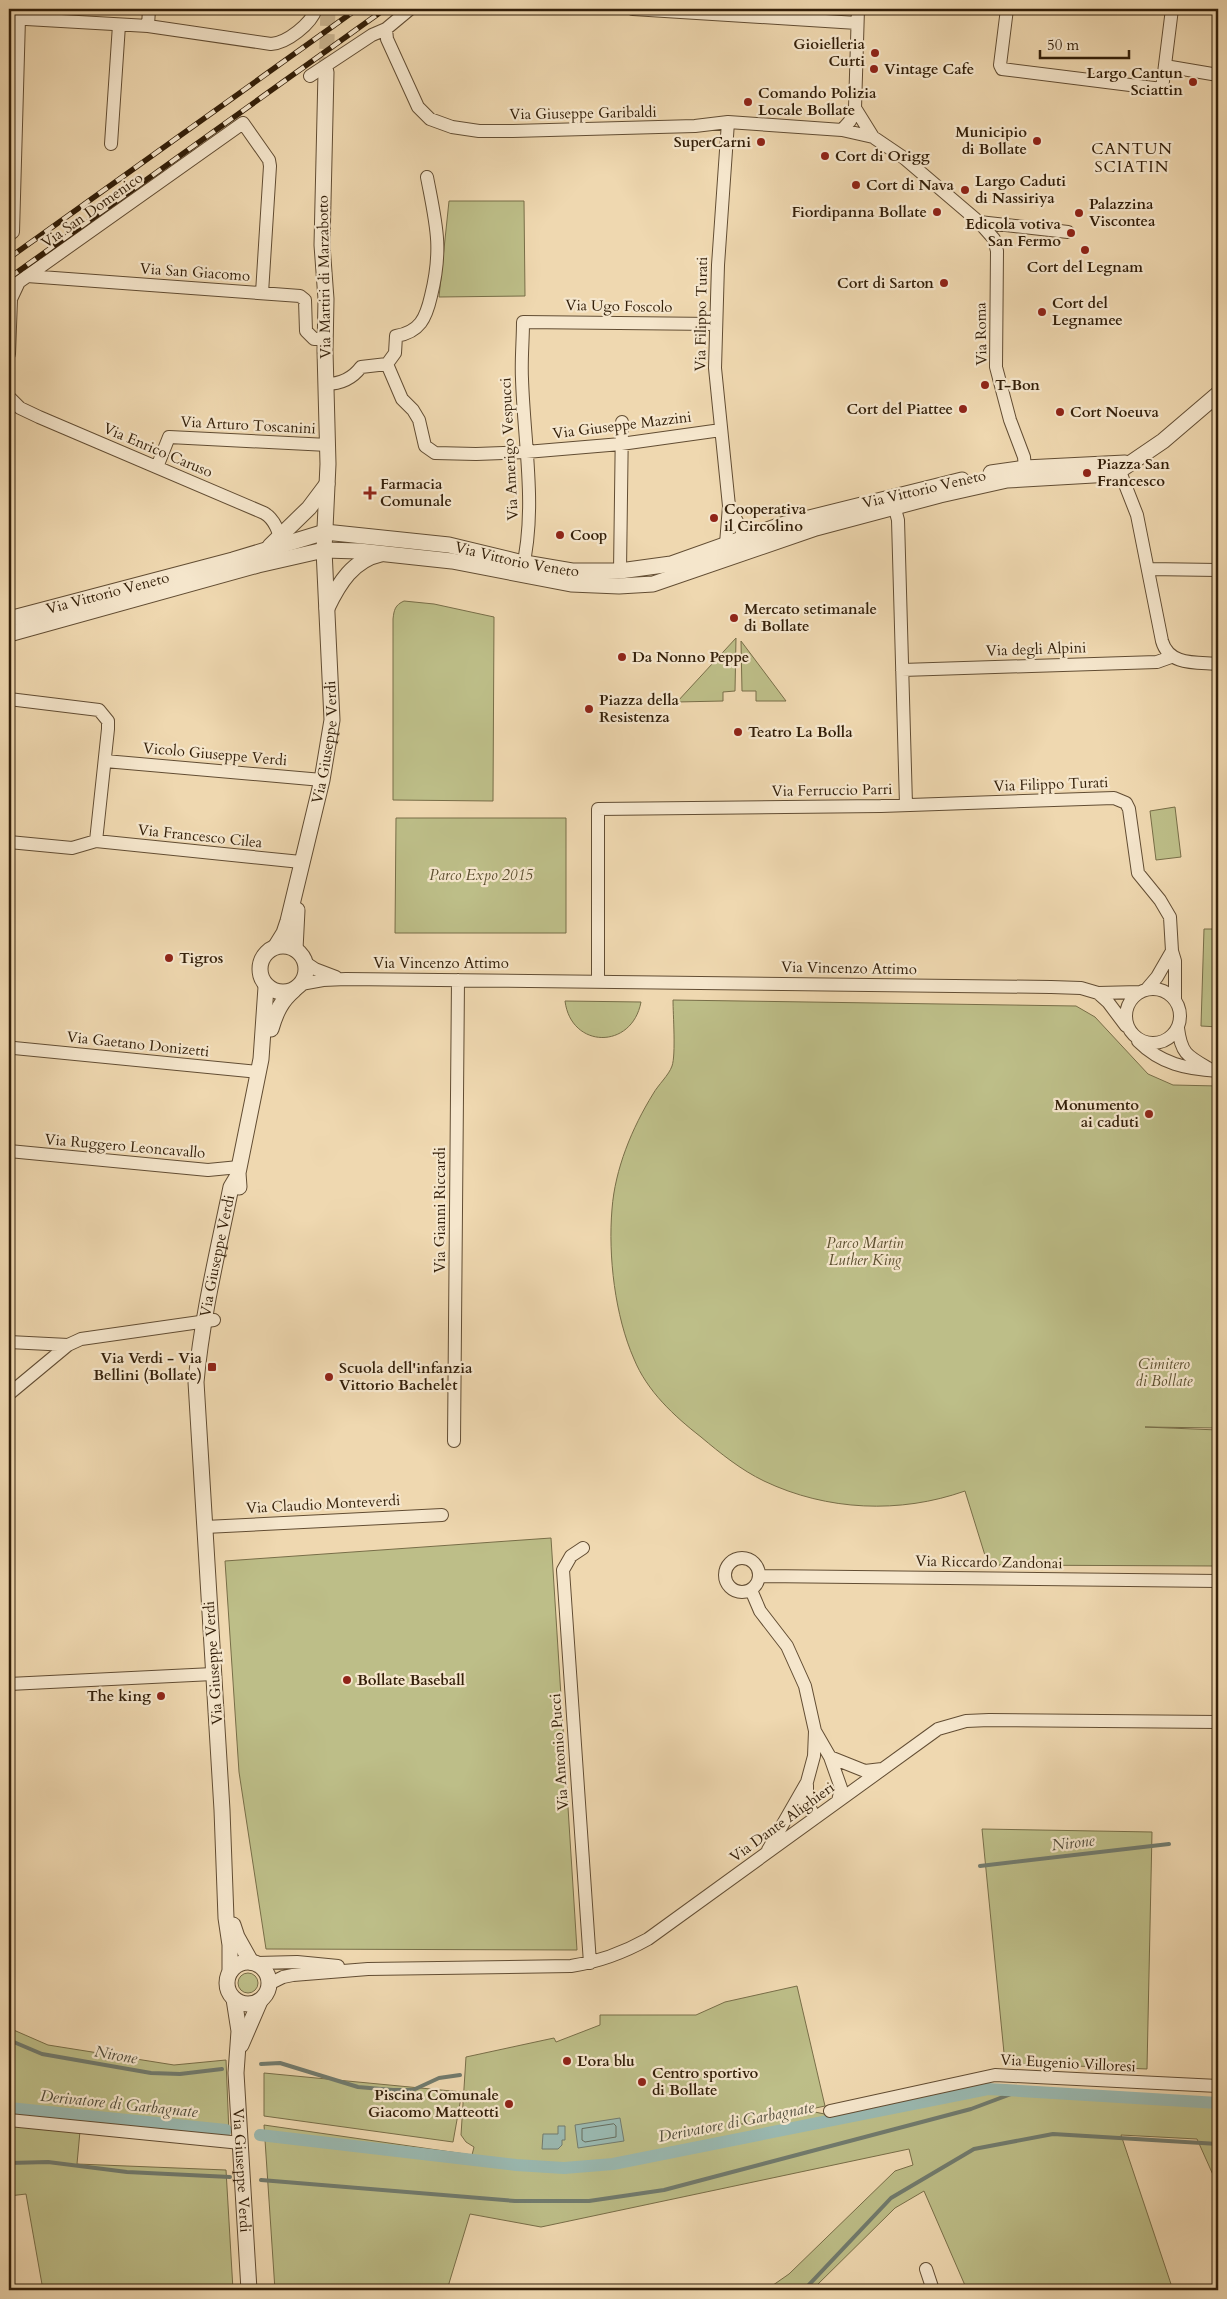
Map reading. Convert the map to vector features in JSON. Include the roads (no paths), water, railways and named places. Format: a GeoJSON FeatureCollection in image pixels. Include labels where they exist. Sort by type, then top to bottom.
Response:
{"type":"FeatureCollection","features":[{"type":"Feature","properties":{"kind":"street"},"geometry":{"type":"LineString","coordinates":[[148,9],[148,26]]}},
{"type":"Feature","properties":{"kind":"street"},"geometry":{"type":"LineString","coordinates":[[310,76],[372,35],[386,28],[410,9]]}},
{"type":"Feature","properties":{"kind":"street"},"geometry":{"type":"LineString","coordinates":[[633,9],[857,24]]}},
{"type":"Feature","properties":{"kind":"street"},"geometry":{"type":"LineString","coordinates":[[842,130],[850,121],[855,108],[858,9]]}},
{"type":"Feature","properties":{"kind":"street"},"geometry":{"type":"LineString","coordinates":[[1007,9],[1001,68],[1162,89],[1172,9]]}},
{"type":"Feature","properties":{"kind":"street"},"geometry":{"type":"LineString","coordinates":[[9,235],[13,232],[11,197],[14,18],[148,26],[275,44],[308,22],[315,10]]}},
{"type":"Feature","properties":{"kind":"street"},"geometry":{"type":"LineString","coordinates":[[111,144],[119,25]]}},
{"type":"Feature","properties":{"kind":"street","name":"Via Giuseppe Garibaldi"},"geometry":{"type":"LineString","coordinates":[[386,28],[386,39],[418,106],[430,119],[452,127],[478,131],[531,131],[695,126],[728,122],[842,130],[873,137]]}},
{"type":"Feature","properties":{"kind":"street"},"geometry":{"type":"LineString","coordinates":[[1165,66],[1218,75]]}},
{"type":"Feature","properties":{"kind":"street","name":"Via Martiri di Marzabotto"},"geometry":{"type":"LineString","coordinates":[[325,532],[328,445],[325,339],[326,286],[322,245],[326,72]]}},
{"type":"Feature","properties":{"kind":"street"},"geometry":{"type":"LineString","coordinates":[[855,108],[858,116],[873,137],[904,158],[979,222],[994,239],[1002,230],[1012,226]]}},
{"type":"Feature","properties":{"kind":"street","name":"Via Filippo Turati"},"geometry":{"type":"LineString","coordinates":[[726,544],[729,506],[715,368],[715,324],[728,122]]}},
{"type":"Feature","properties":{"kind":"street","name":"Via San Domenico"},"geometry":{"type":"LineString","coordinates":[[9,354],[12,299],[19,282],[244,123],[269,160],[270,166],[262,293]]}},
{"type":"Feature","properties":{"kind":"street"},"geometry":{"type":"LineString","coordinates":[[326,384],[339,384],[353,376],[361,366],[387,364],[395,353],[396,336],[416,330],[428,312],[438,269],[438,231],[427,177]]}},
{"type":"Feature","properties":{"kind":"street"},"geometry":{"type":"LineString","coordinates":[[979,222],[1068,232]]}},
{"type":"Feature","properties":{"kind":"street","name":"Via Roma"},"geometry":{"type":"LineString","coordinates":[[994,239],[997,251],[996,367],[1010,420],[1024,457],[1025,468]]}},
{"type":"Feature","properties":{"kind":"street","name":"Via San Giacomo"},"geometry":{"type":"LineString","coordinates":[[27,276],[303,297],[306,331],[314,338],[325,339]]}},
{"type":"Feature","properties":{"kind":"street","name":"Via Ugo Foscolo"},"geometry":{"type":"LineString","coordinates":[[523,322],[715,324]]}},
{"type":"Feature","properties":{"kind":"street","name":"Via Amerigo Vespucci"},"geometry":{"type":"LineString","coordinates":[[522,569],[529,524],[522,378],[523,322]]}},
{"type":"Feature","properties":{"kind":"street","name":"Via Giuseppe Mazzini"},"geometry":{"type":"LineString","coordinates":[[387,364],[402,399],[414,410],[419,420],[425,446],[435,453],[526,452],[621,444],[721,430]]}},
{"type":"Feature","properties":{"kind":"street"},"geometry":{"type":"LineString","coordinates":[[1013,480],[1095,477],[1122,466],[1163,441],[1218,394]]}},
{"type":"Feature","properties":{"kind":"street","name":"Via Enrico Caruso"},"geometry":{"type":"LineString","coordinates":[[9,397],[20,408],[32,414],[270,516],[281,540]]}},
{"type":"Feature","properties":{"kind":"street"},"geometry":{"type":"LineString","coordinates":[[620,571],[622,422]]}},
{"type":"Feature","properties":{"kind":"street","name":"Via Arturo Toscanini"},"geometry":{"type":"LineString","coordinates":[[157,467],[169,436],[328,445]]}},
{"type":"Feature","properties":{"kind":"street"},"geometry":{"type":"LineString","coordinates":[[1013,480],[1025,468],[1122,466]]}},
{"type":"Feature","properties":{"kind":"street"},"geometry":{"type":"LineString","coordinates":[[1122,466],[1137,515],[1162,641],[1170,657],[1186,662],[1218,664]]}},
{"type":"Feature","properties":{"kind":"street","name":"Via Vittorio Veneto"},"geometry":{"type":"LineString","coordinates":[[9,619],[266,550],[281,540],[325,532],[449,545],[571,584],[618,586],[653,584],[893,501],[1004,470],[1025,468]]}},
{"type":"Feature","properties":{"kind":"street","name":"Via Vittorio Veneto"},"geometry":{"type":"LineString","coordinates":[[9,634],[275,560],[324,550],[386,553],[522,569],[620,571],[671,564],[781,525],[893,501],[1013,480]]}},
{"type":"Feature","properties":{"kind":"street"},"geometry":{"type":"LineString","coordinates":[[281,540],[318,498],[328,483]]}},
{"type":"Feature","properties":{"kind":"street","name":"Via Ferruccio Parri"},"geometry":{"type":"LineString","coordinates":[[598,981],[598,809],[906,805],[898,520],[893,501]]}},
{"type":"Feature","properties":{"kind":"street","name":"Via Filippo Turati"},"geometry":{"type":"LineString","coordinates":[[729,506],[745,537]]}},
{"type":"Feature","properties":{"kind":"street","name":"Via Giuseppe Verdi"},"geometry":{"type":"LineString","coordinates":[[276,946],[284,933],[288,921],[322,780],[332,729],[333,708],[326,611],[325,532]]}},
{"type":"Feature","properties":{"kind":"street"},"geometry":{"type":"LineString","coordinates":[[745,537],[760,546]]}},
{"type":"Feature","properties":{"kind":"street"},"geometry":{"type":"LineString","coordinates":[[326,611],[336,590],[352,568],[367,559],[386,553]]}},
{"type":"Feature","properties":{"kind":"street"},"geometry":{"type":"LineString","coordinates":[[1148,569],[1218,570]]}},
{"type":"Feature","properties":{"kind":"street","name":"Via degli Alpini"},"geometry":{"type":"LineString","coordinates":[[902,670],[1157,662],[1170,657]]}},
{"type":"Feature","properties":{"kind":"street"},"geometry":{"type":"LineString","coordinates":[[9,699],[99,710],[108,722],[96,841]]}},
{"type":"Feature","properties":{"kind":"street","name":"Vicolo Giuseppe Verdi"},"geometry":{"type":"LineString","coordinates":[[105,761],[322,780]]}},
{"type":"Feature","properties":{"kind":"street","name":"Via Filippo Turati"},"geometry":{"type":"LineString","coordinates":[[906,805],[1120,799],[1126,803],[1129,809],[1138,873],[1160,900],[1170,917],[1172,951],[1175,961],[1175,1000]]}},
{"type":"Feature","properties":{"kind":"street","name":"Via Francesco Cilea"},"geometry":{"type":"LineString","coordinates":[[9,842],[72,848],[96,841],[300,867]]}},
{"type":"Feature","properties":{"kind":"street","name":"Via Giuseppe Verdi"},"geometry":{"type":"LineString","coordinates":[[295,949],[300,867]]}},
{"type":"Feature","properties":{"kind":"street"},"geometry":{"type":"LineString","coordinates":[[286,945],[295,949],[306,963],[306,973],[298,987],[280,992],[266,987],[261,979],[260,964],[263,956],[276,946],[286,945]]}},
{"type":"Feature","properties":{"kind":"street"},"geometry":{"type":"LineString","coordinates":[[1126,1026],[1126,1011],[1129,1004],[1157,978],[1172,951]]}},
{"type":"Feature","properties":{"kind":"street","name":"Via Vincenzo Attimo"},"geometry":{"type":"LineString","coordinates":[[306,963],[315,970],[343,979]]}},
{"type":"Feature","properties":{"kind":"street","name":"Via Vincenzo Attimo"},"geometry":{"type":"LineString","coordinates":[[298,987],[343,979],[1052,987],[1081,988],[1098,993],[1143,991]]}},
{"type":"Feature","properties":{"kind":"street","name":"Via Gianni Riccardi"},"geometry":{"type":"LineString","coordinates":[[454,1441],[458,980]]}},
{"type":"Feature","properties":{"kind":"street","name":"Via Giuseppe Verdi"},"geometry":{"type":"LineString","coordinates":[[260,1065],[266,987]]}},
{"type":"Feature","properties":{"kind":"street","name":"Via Giuseppe Verdi"},"geometry":{"type":"LineString","coordinates":[[230,1972],[230,1945],[226,1918],[196,1382],[209,1321],[231,1187],[238,1172],[260,1065],[276,1011],[284,998],[298,987]]}},
{"type":"Feature","properties":{"kind":"street"},"geometry":{"type":"LineString","coordinates":[[1143,991],[1162,990],[1175,1000],[1181,1014],[1178,1028],[1180,1043],[1184,1052],[1215,1070]]}},
{"type":"Feature","properties":{"kind":"street"},"geometry":{"type":"LineString","coordinates":[[1098,993],[1108,1002],[1136,1039],[1151,1054],[1177,1066],[1215,1070]]}},
{"type":"Feature","properties":{"kind":"street"},"geometry":{"type":"LineString","coordinates":[[1136,1039],[1157,1044],[1166,1041],[1178,1028]]}},
{"type":"Feature","properties":{"kind":"street","name":"Via Gaetano Donizetti"},"geometry":{"type":"LineString","coordinates":[[14,1048],[260,1065]]}},
{"type":"Feature","properties":{"kind":"street","name":"Via Ruggero Leoncavallo"},"geometry":{"type":"LineString","coordinates":[[9,1151],[238,1172]]}},
{"type":"Feature","properties":{"kind":"street"},"geometry":{"type":"LineString","coordinates":[[9,1394],[68,1345],[81,1339],[209,1321]]}},
{"type":"Feature","properties":{"kind":"street"},"geometry":{"type":"LineString","coordinates":[[9,1342],[68,1345]]}},
{"type":"Feature","properties":{"kind":"street","name":"Via Claudio Monteverdi"},"geometry":{"type":"LineString","coordinates":[[205,1527],[442,1515]]}},
{"type":"Feature","properties":{"kind":"street","name":"Via Antonio Pucci"},"geometry":{"type":"LineString","coordinates":[[583,1548],[571,1556],[563,1570],[590,1963]]}},
{"type":"Feature","properties":{"kind":"street"},"geometry":{"type":"LineString","coordinates":[[745,1558],[752,1560],[756,1565],[759,1576],[758,1583],[746,1591],[730,1588],[726,1580],[726,1568],[732,1561],[745,1558]]}},
{"type":"Feature","properties":{"kind":"street","name":"Via Riccardo Zandonai"},"geometry":{"type":"LineString","coordinates":[[759,1576],[1218,1581]]}},
{"type":"Feature","properties":{"kind":"street"},"geometry":{"type":"LineString","coordinates":[[746,1591],[787,1646],[805,1686],[815,1731],[814,1756],[807,1782],[807,1802],[815,1818]]}},
{"type":"Feature","properties":{"kind":"street"},"geometry":{"type":"LineString","coordinates":[[9,1684],[213,1674]]}},
{"type":"Feature","properties":{"kind":"street","name":"Via Dante Alighieri"},"geometry":{"type":"LineString","coordinates":[[269,1984],[283,1977],[293,1975],[368,1969],[509,1967],[590,1963],[632,1948],[648,1940],[938,1729],[966,1720],[1218,1722]]}},
{"type":"Feature","properties":{"kind":"street"},"geometry":{"type":"LineString","coordinates":[[815,1731],[830,1757],[841,1788],[838,1801]]}},
{"type":"Feature","properties":{"kind":"street"},"geometry":{"type":"LineString","coordinates":[[830,1757],[865,1771],[882,1769]]}},
{"type":"Feature","properties":{"kind":"street"},"geometry":{"type":"LineString","coordinates":[[763,1857],[807,1782]]}},
{"type":"Feature","properties":{"kind":"street","name":"Via Giuseppe Verdi"},"geometry":{"type":"LineString","coordinates":[[226,1901],[237,1937],[254,1963]]}},
{"type":"Feature","properties":{"kind":"street","name":"Via Dante Alighieri"},"geometry":{"type":"LineString","coordinates":[[254,1963],[297,1962],[368,1969]]}},
{"type":"Feature","properties":{"kind":"street"},"geometry":{"type":"LineString","coordinates":[[254,1963],[266,1971],[269,1984],[265,1996],[260,2001],[246,2004],[234,1999],[227,1985],[230,1972],[238,1964],[254,1963]]}},
{"type":"Feature","properties":{"kind":"street","name":"Via Giuseppe Verdi"},"geometry":{"type":"LineString","coordinates":[[234,1999],[237,2016],[238,2051],[236,2073],[249,2290]]}},
{"type":"Feature","properties":{"kind":"street","name":"Via Giuseppe Verdi"},"geometry":{"type":"LineString","coordinates":[[238,2051],[260,2001]]}},
{"type":"Feature","properties":{"kind":"street","name":"Via Eugenio Villoresi"},"geometry":{"type":"LineString","coordinates":[[830,2111],[994,2075],[1218,2086]]}},
{"type":"Feature","properties":{"kind":"street"},"geometry":{"type":"LineString","coordinates":[[9,2120],[240,2143]]}},
{"type":"Feature","properties":{"kind":"street"},"geometry":{"type":"LineString","coordinates":[[926,2269],[933,2290]]}},
{"type":"Feature","properties":{"kind":"water"},"geometry":{"type":"Polygon","coordinates":[[[620,2118],[624,2141],[578,2148],[575,2125],[620,2118]]]}},
{"type":"Feature","properties":{"kind":"water"},"geometry":{"type":"Polygon","coordinates":[[[558,2126],[565,2126],[565,2140],[562,2140],[562,2145],[558,2149],[542,2149],[543,2134],[558,2134],[558,2126]]]}},
{"type":"Feature","properties":{"kind":"waterway","name":"Nirone"},"geometry":{"type":"LineString","coordinates":[[980,1866],[1169,1844]]}},
{"type":"Feature","properties":{"kind":"waterway","name":"Nirone"},"geometry":{"type":"LineString","coordinates":[[9,2040],[42,2054],[151,2073],[180,2074],[222,2069]]}},
{"type":"Feature","properties":{"kind":"waterway","name":"Nirone"},"geometry":{"type":"LineString","coordinates":[[261,2064],[280,2063],[358,2087],[393,2090],[413,2090],[439,2078],[460,2075]]}},
{"type":"Feature","properties":{"kind":"waterway","name":"Derivatore di Garbagnate"},"geometry":{"type":"LineString","coordinates":[[260,2135],[516,2165],[564,2168],[613,2164],[988,2089],[1218,2103]]}},
{"type":"Feature","properties":{"kind":"waterway"},"geometry":{"type":"LineString","coordinates":[[261,2180],[515,2201],[589,2201],[664,2190],[971,2109],[1019,2091]]}},
{"type":"Feature","properties":{"kind":"waterway","name":"Derivatore di Garbagnate"},"geometry":{"type":"LineString","coordinates":[[9,2108],[226,2130]]}},
{"type":"Feature","properties":{"kind":"waterway"},"geometry":{"type":"LineString","coordinates":[[804,2290],[891,2198],[974,2149],[1053,2134],[1218,2144]]}},
{"type":"Feature","properties":{"kind":"waterway"},"geometry":{"type":"LineString","coordinates":[[9,2163],[48,2162],[127,2172],[230,2177]]}},
{"type":"Feature","properties":{"kind":"tunnel"},"geometry":{"type":"LineString","coordinates":[[326,72],[328,9]]}},
{"type":"Feature","properties":{"kind":"railway"},"geometry":{"type":"LineString","coordinates":[[9,258],[357,9]]}},
{"type":"Feature","properties":{"kind":"railway"},"geometry":{"type":"LineString","coordinates":[[9,278],[385,9]]}},
{"type":"Feature","properties":{"kind":"place","name":"Gioielleria Curti"},"geometry":{"type":"Point","coordinates":[875,53]}},
{"type":"Feature","properties":{"kind":"place","name":"Vintage Cafe"},"geometry":{"type":"Point","coordinates":[874,69]}},
{"type":"Feature","properties":{"kind":"place","name":"Largo Cantun Sciattin"},"geometry":{"type":"Point","coordinates":[1193,82]}},
{"type":"Feature","properties":{"kind":"place","name":"Comando Polizia Locale Bollate"},"geometry":{"type":"Point","coordinates":[748,102]}},
{"type":"Feature","properties":{"kind":"place","name":"Municipio di Bollate"},"geometry":{"type":"Point","coordinates":[1037,141]}},
{"type":"Feature","properties":{"kind":"place","name":"SuperCarni"},"geometry":{"type":"Point","coordinates":[761,142]}},
{"type":"Feature","properties":{"kind":"place","name":"Cort di Origg"},"geometry":{"type":"Point","coordinates":[825,156]}},
{"type":"Feature","properties":{"kind":"place","name":"Cort di Nava"},"geometry":{"type":"Point","coordinates":[856,185]}},
{"type":"Feature","properties":{"kind":"place","name":"Largo Caduti di Nassiriya"},"geometry":{"type":"Point","coordinates":[965,190]}},
{"type":"Feature","properties":{"kind":"place","name":"Fiordipanna Bollate"},"geometry":{"type":"Point","coordinates":[937,212]}},
{"type":"Feature","properties":{"kind":"place","name":"Palazzina Viscontea"},"geometry":{"type":"Point","coordinates":[1079,213]}},
{"type":"Feature","properties":{"kind":"place","name":"Edicola votiva San Fermo"},"geometry":{"type":"Point","coordinates":[1071,233]}},
{"type":"Feature","properties":{"kind":"place","name":"Cort del Legnam"},"geometry":{"type":"Point","coordinates":[1085,250]}},
{"type":"Feature","properties":{"kind":"place","name":"Cort di Sarton"},"geometry":{"type":"Point","coordinates":[944,283]}},
{"type":"Feature","properties":{"kind":"place","name":"Cort del Legnamee"},"geometry":{"type":"Point","coordinates":[1042,312]}},
{"type":"Feature","properties":{"kind":"place","name":"T-Bon"},"geometry":{"type":"Point","coordinates":[985,385]}},
{"type":"Feature","properties":{"kind":"place","name":"Cort del Piattee"},"geometry":{"type":"Point","coordinates":[963,409]}},
{"type":"Feature","properties":{"kind":"place","name":"Cort Noeuva"},"geometry":{"type":"Point","coordinates":[1060,412]}},
{"type":"Feature","properties":{"kind":"place","name":"Piazza San Francesco"},"geometry":{"type":"Point","coordinates":[1087,473]}},
{"type":"Feature","properties":{"kind":"place","name":"Farmacia Comunale"},"geometry":{"type":"Point","coordinates":[370,493]}},
{"type":"Feature","properties":{"kind":"place","name":"Cooperativa il Circolino"},"geometry":{"type":"Point","coordinates":[714,518]}},
{"type":"Feature","properties":{"kind":"place","name":"Coop"},"geometry":{"type":"Point","coordinates":[560,535]}},
{"type":"Feature","properties":{"kind":"place","name":"Mercato setimanale di Bollate"},"geometry":{"type":"Point","coordinates":[734,618]}},
{"type":"Feature","properties":{"kind":"place","name":"Da Nonno Peppe"},"geometry":{"type":"Point","coordinates":[622,657]}},
{"type":"Feature","properties":{"kind":"place","name":"Piazza della Resistenza"},"geometry":{"type":"Point","coordinates":[589,709]}},
{"type":"Feature","properties":{"kind":"place","name":"Teatro La Bolla"},"geometry":{"type":"Point","coordinates":[738,732]}},
{"type":"Feature","properties":{"kind":"place","name":"Tigros"},"geometry":{"type":"Point","coordinates":[169,958]}},
{"type":"Feature","properties":{"kind":"place","name":"Monumento ai caduti"},"geometry":{"type":"Point","coordinates":[1149,1114]}},
{"type":"Feature","properties":{"kind":"place","name":"Via Verdi - Via Bellini (Bollate)"},"geometry":{"type":"Point","coordinates":[212,1367]}},
{"type":"Feature","properties":{"kind":"place","name":"Scuola dell'infanzia Vittorio Bachelet"},"geometry":{"type":"Point","coordinates":[329,1377]}},
{"type":"Feature","properties":{"kind":"place","name":"Bollate Baseball"},"geometry":{"type":"Point","coordinates":[347,1680]}},
{"type":"Feature","properties":{"kind":"place","name":"The king"},"geometry":{"type":"Point","coordinates":[161,1696]}},
{"type":"Feature","properties":{"kind":"place","name":"L'ora blu"},"geometry":{"type":"Point","coordinates":[567,2061]}},
{"type":"Feature","properties":{"kind":"place","name":"Centro sportivo di Bollate"},"geometry":{"type":"Point","coordinates":[642,2082]}},
{"type":"Feature","properties":{"kind":"place","name":"Piscina Comunale Giacomo Matteotti"},"geometry":{"type":"Point","coordinates":[509,2104]}},
{"type":"Feature","properties":{"kind":"district","name":"CANTUN SCIATIN"},"geometry":{"type":"Point","coordinates":[1132,157]}},
{"type":"Feature","properties":{"kind":"park label","name":"Parco Expo 2015"},"geometry":{"type":"Point","coordinates":[481,875]}},
{"type":"Feature","properties":{"kind":"park label","name":"Parco Martin Luther King"},"geometry":{"type":"Point","coordinates":[865,1252]}},
{"type":"Feature","properties":{"kind":"park label","name":"Cimitero di Bollate"},"geometry":{"type":"Point","coordinates":[1164,1372]}}]}
